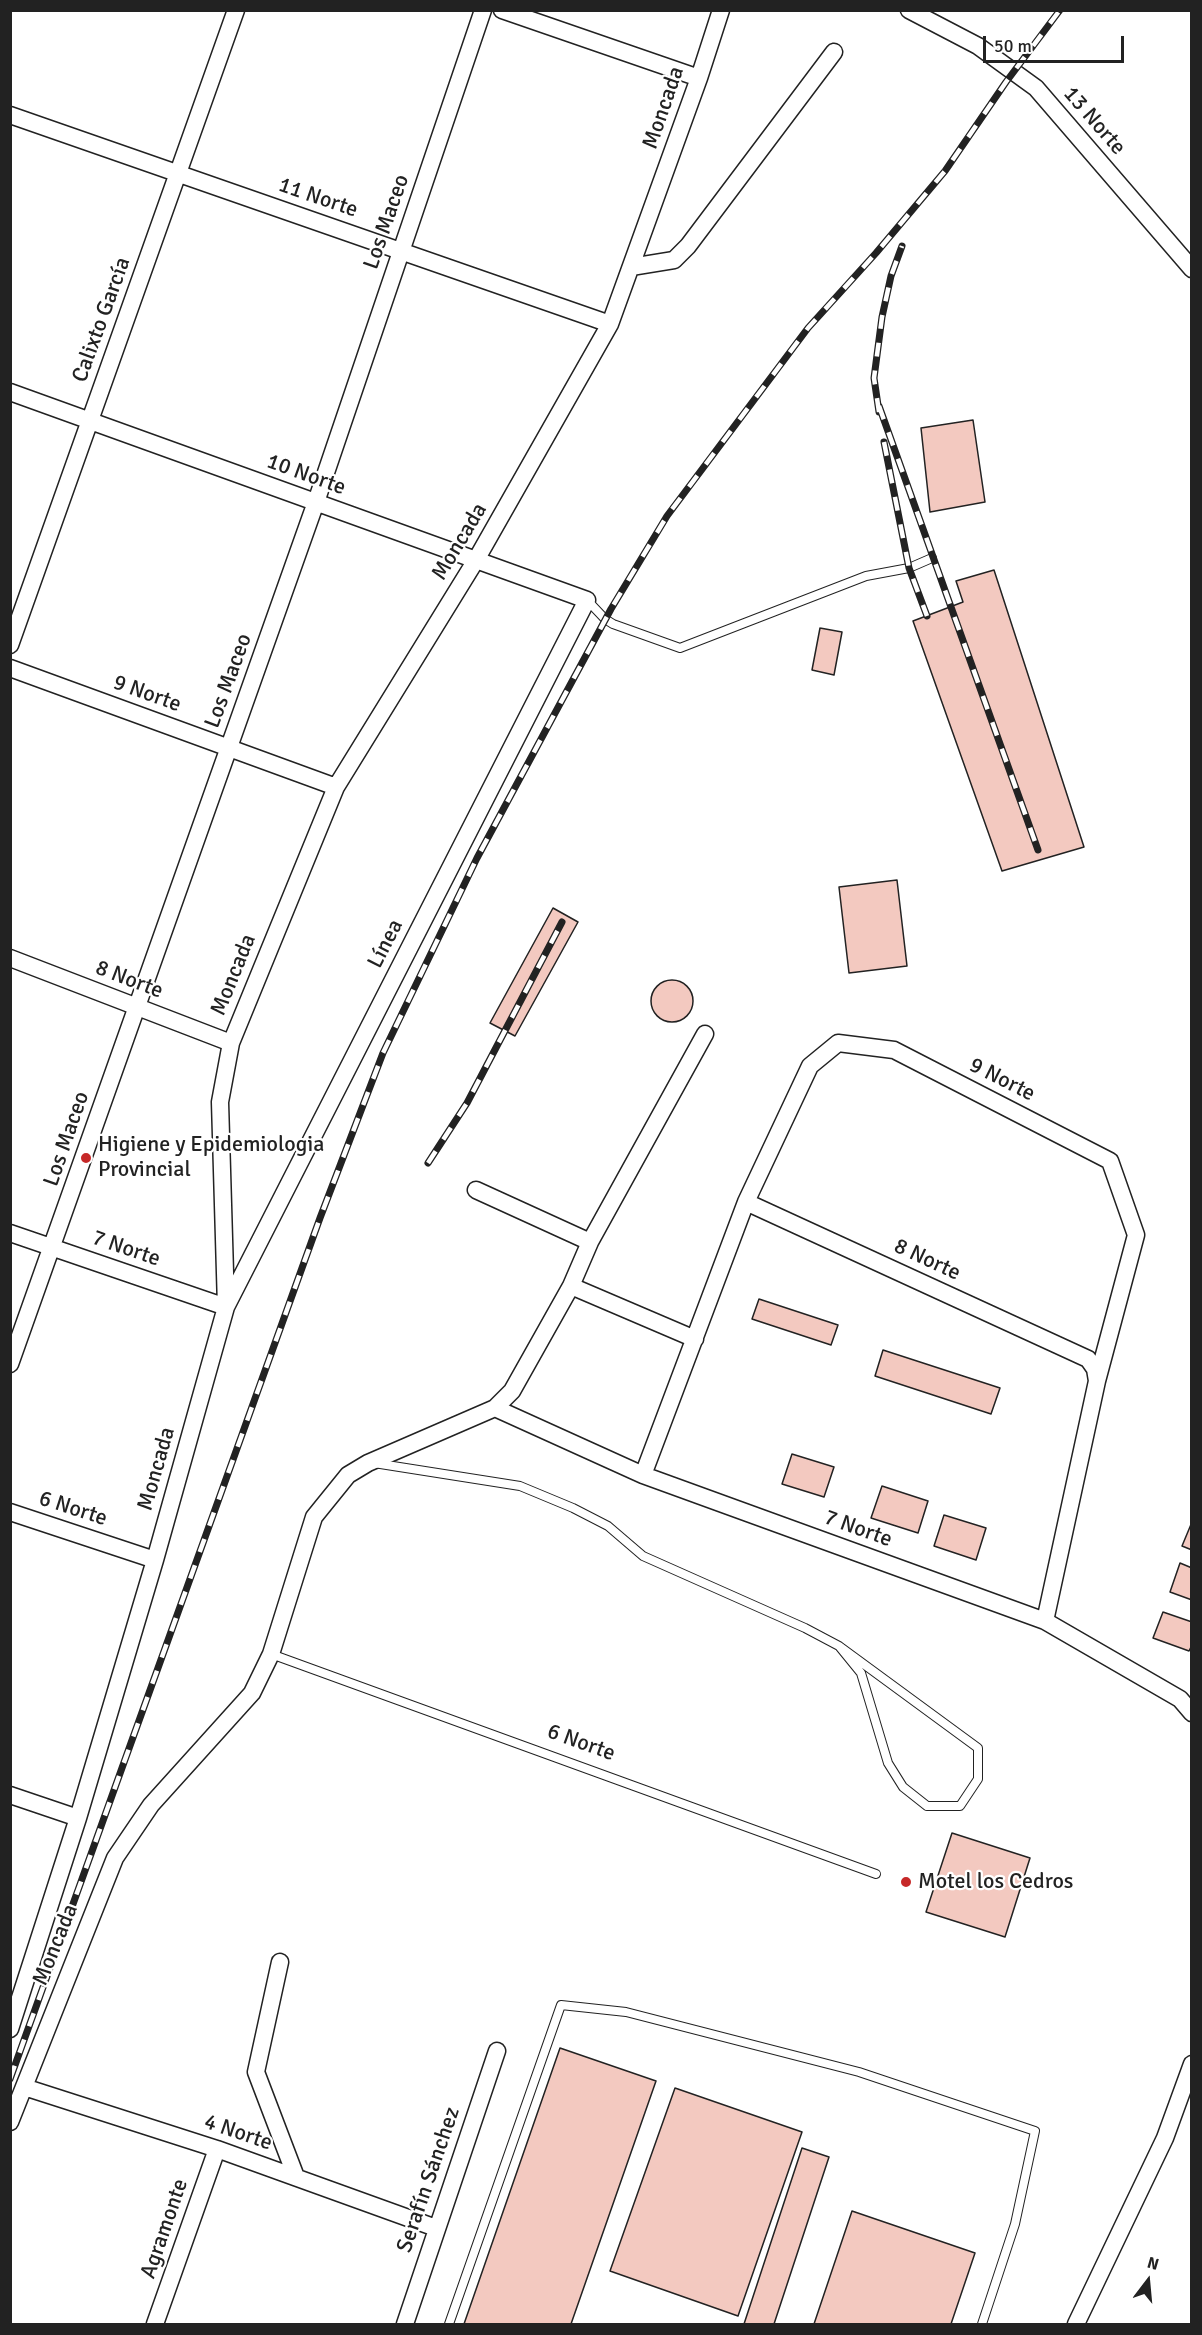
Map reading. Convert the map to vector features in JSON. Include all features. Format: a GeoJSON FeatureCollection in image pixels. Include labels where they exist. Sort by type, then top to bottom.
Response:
{"type":"FeatureCollection","features":[{"type":"Feature","properties":{"kind":"street","name":"Calixto García"},"geometry":{"type":"LineString","coordinates":[[10,645],[236,10]]}},
{"type":"Feature","properties":{"kind":"street","name":"Los Maceo"},"geometry":{"type":"LineString","coordinates":[[10,1364],[316,502],[483,10]]}},
{"type":"Feature","properties":{"kind":"street"},"geometry":{"type":"LineString","coordinates":[[502,10],[699,78]]}},
{"type":"Feature","properties":{"kind":"street","name":"Moncada"},"geometry":{"type":"LineString","coordinates":[[10,2029],[78,1818],[155,1560],[226,1307],[220,1102],[231,1043],[336,787],[476,560],[610,324],[699,78],[721,10]]}},
{"type":"Feature","properties":{"kind":"street","name":"13 Norte"},"geometry":{"type":"LineString","coordinates":[[909,10],[978,46],[1036,88],[1191,269]]}},
{"type":"Feature","properties":{"kind":"street"},"geometry":{"type":"LineString","coordinates":[[631,267],[674,260],[688,246],[834,52]]}},
{"type":"Feature","properties":{"kind":"street","name":"11 Norte"},"geometry":{"type":"LineString","coordinates":[[10,115],[610,324]]}},
{"type":"Feature","properties":{"kind":"street","name":"10 Norte"},"geometry":{"type":"LineString","coordinates":[[10,392],[587,600]]}},
{"type":"Feature","properties":{"kind":"street","name":"Línea"},"geometry":{"type":"LineString","coordinates":[[226,1307],[587,600]]}},
{"type":"Feature","properties":{"kind":"street","name":"9 Norte"},"geometry":{"type":"LineString","coordinates":[[10,668],[336,787]]}},
{"type":"Feature","properties":{"kind":"street","name":"8 Norte"},"geometry":{"type":"LineString","coordinates":[[10,958],[231,1043]]}},
{"type":"Feature","properties":{"kind":"street"},"geometry":{"type":"LineString","coordinates":[[495,1408],[512,1391],[571,1286],[590,1242],[705,1034]]}},
{"type":"Feature","properties":{"kind":"street","name":"9 Norte"},"geometry":{"type":"LineString","coordinates":[[746,1202],[810,1066],[838,1043],[894,1050],[1110,1161],[1136,1235],[1097,1381],[1045,1621]]}},
{"type":"Feature","properties":{"kind":"street"},"geometry":{"type":"LineString","coordinates":[[476,1190],[590,1242]]}},
{"type":"Feature","properties":{"kind":"street"},"geometry":{"type":"LineString","coordinates":[[644,1475],[746,1202]]}},
{"type":"Feature","properties":{"kind":"street","name":"8 Norte"},"geometry":{"type":"LineString","coordinates":[[746,1202],[1088,1359],[1095,1369],[1097,1381]]}},
{"type":"Feature","properties":{"kind":"street","name":"7 Norte"},"geometry":{"type":"LineString","coordinates":[[10,1233],[226,1307]]}},
{"type":"Feature","properties":{"kind":"street"},"geometry":{"type":"LineString","coordinates":[[571,1286],[695,1339]]}},
{"type":"Feature","properties":{"kind":"street","name":"Moncada"},"geometry":{"type":"LineString","coordinates":[[10,2122],[115,1858],[151,1804],[252,1693],[271,1654],[290,1587],[314,1517],[348,1475],[368,1462],[495,1408]]}},
{"type":"Feature","properties":{"kind":"street","name":"7 Norte"},"geometry":{"type":"LineString","coordinates":[[495,1408],[644,1475],[1045,1621],[1180,1700],[1191,1713]]}},
{"type":"Feature","properties":{"kind":"street","name":"6 Norte"},"geometry":{"type":"LineString","coordinates":[[10,1512],[155,1560]]}},
{"type":"Feature","properties":{"kind":"street"},"geometry":{"type":"LineString","coordinates":[[10,1795],[78,1818]]}},
{"type":"Feature","properties":{"kind":"street"},"geometry":{"type":"LineString","coordinates":[[280,1962],[256,2072],[296,2177]]}},
{"type":"Feature","properties":{"kind":"street","name":"Serafín Sánchez"},"geometry":{"type":"LineString","coordinates":[[405,2325],[497,2051]]}},
{"type":"Feature","properties":{"kind":"street"},"geometry":{"type":"LineString","coordinates":[[1076,2325],[1165,2138],[1191,2064]]}},
{"type":"Feature","properties":{"kind":"street","name":"4 Norte"},"geometry":{"type":"LineString","coordinates":[[24,2087],[218,2149],[436,2228]]}},
{"type":"Feature","properties":{"kind":"street","name":"Agramonte"},"geometry":{"type":"LineString","coordinates":[[155,2325],[218,2149]]}},
{"type":"Feature","properties":{"kind":"lane"},"geometry":{"type":"LineString","coordinates":[[587,600],[613,624],[680,648],[866,576],[909,568],[933,558]]}},
{"type":"Feature","properties":{"kind":"lane"},"geometry":{"type":"LineString","coordinates":[[368,1462],[520,1486],[573,1508],[608,1526],[644,1557],[839,1646],[978,1748],[978,1779],[960,1806],[927,1806],[903,1787],[888,1763],[861,1673],[839,1646]]}},
{"type":"Feature","properties":{"kind":"lane","name":"6 Norte"},"geometry":{"type":"LineString","coordinates":[[271,1654],[876,1874]]}},
{"type":"Feature","properties":{"kind":"lane"},"geometry":{"type":"LineString","coordinates":[[449,2325],[561,2005],[626,2012],[859,2072],[1035,2131],[1015,2224],[982,2325]]}},
{"type":"Feature","properties":{"kind":"building"},"geometry":{"type":"Polygon","coordinates":[[[973,420],[985,502],[930,512],[921,428],[973,420]]]}},
{"type":"Feature","properties":{"kind":"building"},"geometry":{"type":"Polygon","coordinates":[[[994,570],[1084,847],[1002,871],[913,621],[963,602],[956,581],[994,570]]]}},
{"type":"Feature","properties":{"kind":"building"},"geometry":{"type":"Polygon","coordinates":[[[820,628],[842,632],[834,675],[812,670],[820,628]]]}},
{"type":"Feature","properties":{"kind":"building"},"geometry":{"type":"Polygon","coordinates":[[[897,880],[907,966],[849,973],[839,887],[897,880]]]}},
{"type":"Feature","properties":{"kind":"building"},"geometry":{"type":"Polygon","coordinates":[[[553,908],[578,922],[515,1036],[490,1023],[553,908]]]}},
{"type":"Feature","properties":{"kind":"building"},"geometry":{"type":"Polygon","coordinates":[[[672,980],[680,981],[687,986],[692,993],[692,1009],[687,1016],[680,1021],[672,1022],[664,1021],[657,1016],[652,1009],[651,1001],[652,993],[657,986],[664,981],[672,980]]]}},
{"type":"Feature","properties":{"kind":"building"},"geometry":{"type":"Polygon","coordinates":[[[759,1299],[838,1325],[831,1345],[752,1319],[759,1299]]]}},
{"type":"Feature","properties":{"kind":"building"},"geometry":{"type":"Polygon","coordinates":[[[883,1350],[1000,1388],[991,1414],[875,1376],[883,1350]]]}},
{"type":"Feature","properties":{"kind":"building"},"geometry":{"type":"Polygon","coordinates":[[[792,1454],[834,1467],[824,1497],[782,1484],[792,1454]]]}},
{"type":"Feature","properties":{"kind":"building"},"geometry":{"type":"Polygon","coordinates":[[[882,1486],[928,1501],[918,1533],[871,1518],[882,1486]]]}},
{"type":"Feature","properties":{"kind":"building"},"geometry":{"type":"Polygon","coordinates":[[[944,1515],[986,1528],[976,1560],[934,1546],[944,1515]]]}},
{"type":"Feature","properties":{"kind":"building"},"geometry":{"type":"Polygon","coordinates":[[[1192,1522],[1192,1550],[1182,1546],[1192,1522]]]}},
{"type":"Feature","properties":{"kind":"building"},"geometry":{"type":"Polygon","coordinates":[[[1180,1563],[1192,1568],[1192,1600],[1170,1592],[1180,1563]]]}},
{"type":"Feature","properties":{"kind":"building"},"geometry":{"type":"Polygon","coordinates":[[[1163,1612],[1192,1622],[1192,1645],[1189,1651],[1153,1638],[1163,1612]]]}},
{"type":"Feature","properties":{"kind":"building"},"geometry":{"type":"Polygon","coordinates":[[[952,1833],[1030,1858],[1005,1937],[926,1912],[952,1833]]]}},
{"type":"Feature","properties":{"kind":"building"},"geometry":{"type":"Polygon","coordinates":[[[560,2048],[656,2081],[571,2324],[464,2324],[560,2048]]]}},
{"type":"Feature","properties":{"kind":"building"},"geometry":{"type":"Polygon","coordinates":[[[675,2088],[802,2132],[738,2316],[610,2271],[675,2088]]]}},
{"type":"Feature","properties":{"kind":"building"},"geometry":{"type":"Polygon","coordinates":[[[802,2148],[829,2157],[774,2324],[744,2324],[802,2148]]]}},
{"type":"Feature","properties":{"kind":"building"},"geometry":{"type":"Polygon","coordinates":[[[852,2211],[975,2253],[951,2324],[814,2324],[852,2211]]]}},
{"type":"Feature","properties":{"kind":"railway"},"geometry":{"type":"LineString","coordinates":[[10,2079],[320,1218],[383,1053],[477,858],[611,609],[667,516],[808,328],[876,253],[945,171],[1006,82],[1060,10]]}},
{"type":"Feature","properties":{"kind":"railway"},"geometry":{"type":"LineString","coordinates":[[879,412],[874,378],[882,317],[891,276],[902,246]]}},
{"type":"Feature","properties":{"kind":"railway"},"geometry":{"type":"LineString","coordinates":[[879,406],[1038,850]]}},
{"type":"Feature","properties":{"kind":"railway"},"geometry":{"type":"LineString","coordinates":[[884,442],[909,568],[927,616]]}},
{"type":"Feature","properties":{"kind":"railway"},"geometry":{"type":"LineString","coordinates":[[428,1163],[467,1103],[562,922]]}},
{"type":"Feature","properties":{"kind":"place","name":"Higiene y Epidemiologia Provincial"},"geometry":{"type":"Point","coordinates":[86,1158]}},
{"type":"Feature","properties":{"kind":"place","name":"Motel los Cedros"},"geometry":{"type":"Point","coordinates":[906,1882]}}]}
